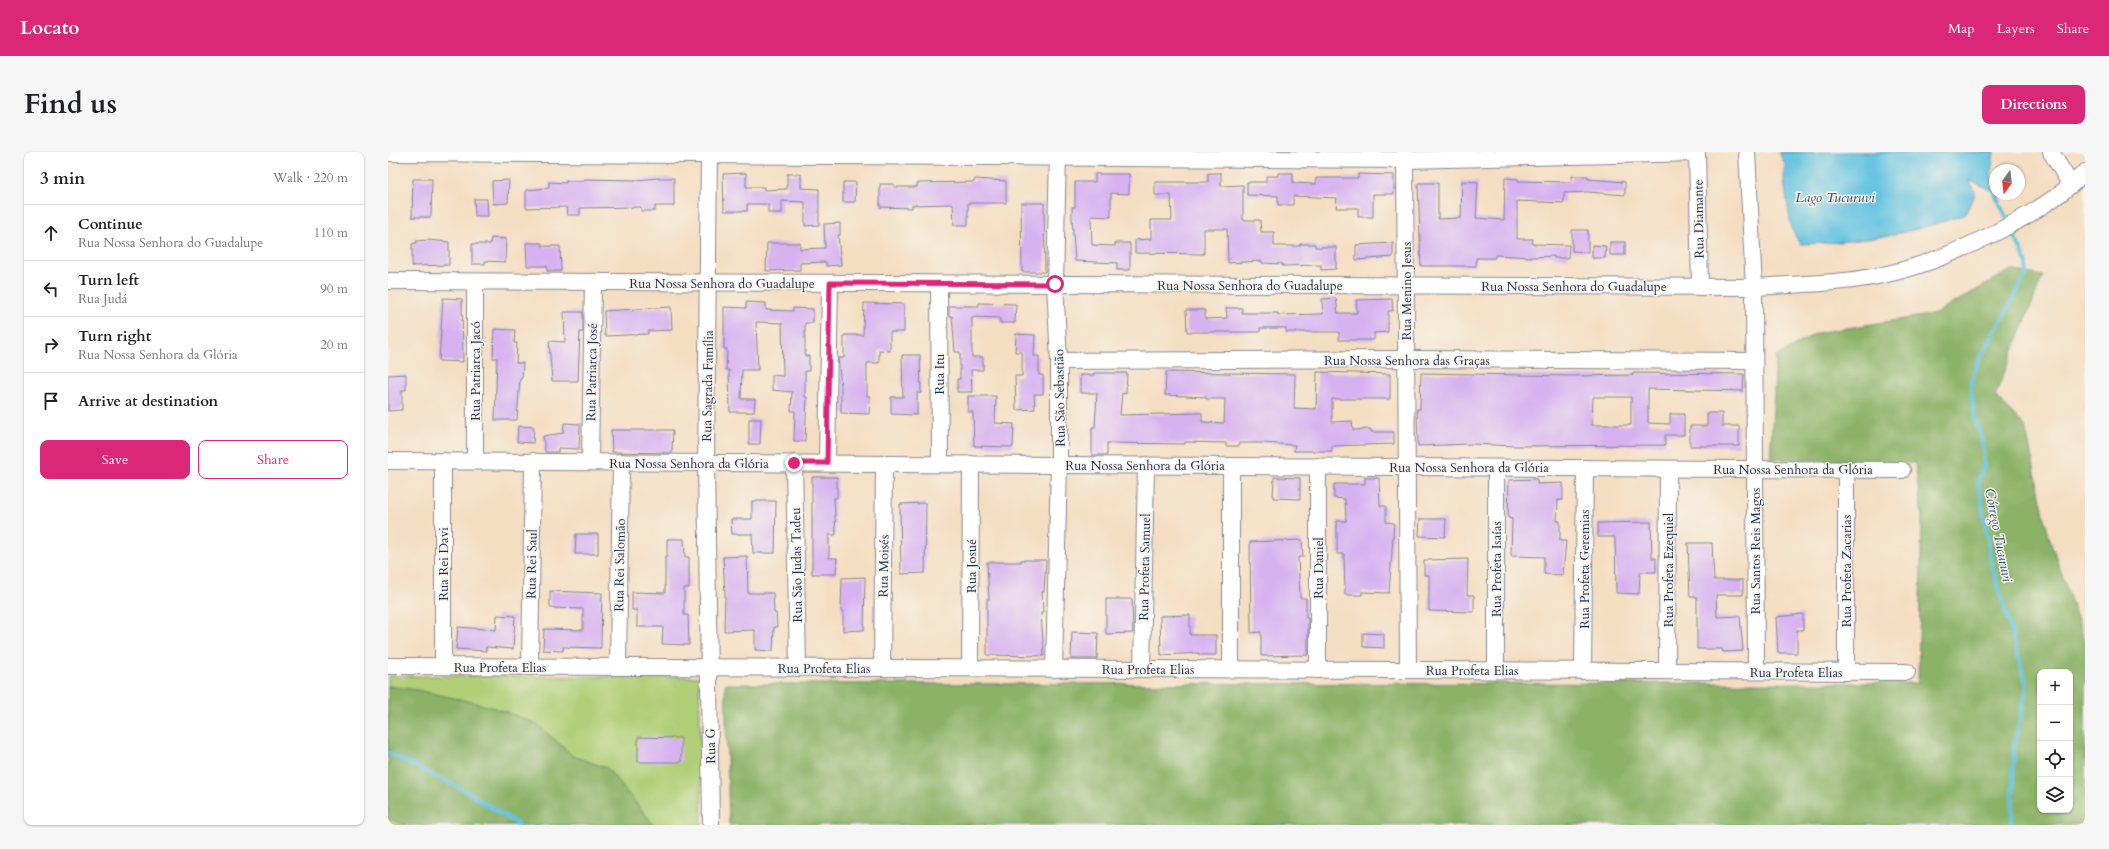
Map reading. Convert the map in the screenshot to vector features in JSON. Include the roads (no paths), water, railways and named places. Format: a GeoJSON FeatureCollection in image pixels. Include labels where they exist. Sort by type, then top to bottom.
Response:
{"type":"FeatureCollection","features":[{"type":"Feature","properties":{"kind":"street","name":"Rua Santos Reis Magos"},"geometry":{"type":"LineString","coordinates":[[1747,152],[1754,287],[1756,671]]}},
{"type":"Feature","properties":{"kind":"street"},"geometry":{"type":"LineString","coordinates":[[2051,152],[2071,185]]}},
{"type":"Feature","properties":{"kind":"street"},"geometry":{"type":"LineString","coordinates":[[388,153],[1405,156],[1697,153]]}},
{"type":"Feature","properties":{"kind":"street","name":"Rua Diamante"},"geometry":{"type":"LineString","coordinates":[[1697,153],[1700,287]]}},
{"type":"Feature","properties":{"kind":"street","name":"Rua Sagrada Família"},"geometry":{"type":"LineString","coordinates":[[708,668],[706,463],[709,154]]}},
{"type":"Feature","properties":{"kind":"street","name":"Rua São Sebastião"},"geometry":{"type":"LineString","coordinates":[[1054,669],[1059,465],[1059,361],[1055,284],[1058,155]]}},
{"type":"Feature","properties":{"kind":"street","name":"Rua Menino Jesus"},"geometry":{"type":"LineString","coordinates":[[1405,156],[1408,670]]}},
{"type":"Feature","properties":{"kind":"street","name":"Rua Nossa Senhora do Guadalupe"},"geometry":{"type":"LineString","coordinates":[[388,281],[1754,287],[1859,279],[1888,274],[1940,257],[2008,225],[2071,185],[2085,172]]}},
{"type":"Feature","properties":{"kind":"street","name":"Rua Patriarca Jacó"},"geometry":{"type":"LineString","coordinates":[[475,282],[475,461]]}},
{"type":"Feature","properties":{"kind":"street","name":"Rua Patriarca José"},"geometry":{"type":"LineString","coordinates":[[590,462],[592,282]]}},
{"type":"Feature","properties":{"kind":"street"},"geometry":{"type":"LineString","coordinates":[[827,463],[830,283]]}},
{"type":"Feature","properties":{"kind":"street","name":"Rua Itu"},"geometry":{"type":"LineString","coordinates":[[939,284],[940,464]]}},
{"type":"Feature","properties":{"kind":"street","name":"Rua Nossa Senhora das Graças"},"geometry":{"type":"LineString","coordinates":[[1059,361],[1406,359],[1754,361]]}},
{"type":"Feature","properties":{"kind":"street","name":"Rua Nossa Senhora da Glória"},"geometry":{"type":"LineString","coordinates":[[388,461],[1902,470]]}},
{"type":"Feature","properties":{"kind":"street","name":"Rua Rei Davi"},"geometry":{"type":"LineString","coordinates":[[443,461],[443,666]]}},
{"type":"Feature","properties":{"kind":"street","name":"Rua Rei Saul"},"geometry":{"type":"LineString","coordinates":[[530,667],[533,462]]}},
{"type":"Feature","properties":{"kind":"street","name":"Rua Rei Salomão"},"geometry":{"type":"LineString","coordinates":[[618,667],[621,462]]}},
{"type":"Feature","properties":{"kind":"street","name":"Rua São Judas Tadeu"},"geometry":{"type":"LineString","coordinates":[[794,463],[798,668]]}},
{"type":"Feature","properties":{"kind":"street","name":"Rua Moisés"},"geometry":{"type":"LineString","coordinates":[[882,668],[884,464]]}},
{"type":"Feature","properties":{"kind":"street","name":"Rua Josué"},"geometry":{"type":"LineString","coordinates":[[970,668],[971,464]]}},
{"type":"Feature","properties":{"kind":"street","name":"Rua Profeta Samuel"},"geometry":{"type":"LineString","coordinates":[[1142,669],[1146,466]]}},
{"type":"Feature","properties":{"kind":"street"},"geometry":{"type":"LineString","coordinates":[[1231,466],[1231,669]]}},
{"type":"Feature","properties":{"kind":"street","name":"Rua Daniel"},"geometry":{"type":"LineString","coordinates":[[1318,466],[1318,670]]}},
{"type":"Feature","properties":{"kind":"street","name":"Rua Profeta Isaías"},"geometry":{"type":"LineString","coordinates":[[1496,468],[1496,670]]}},
{"type":"Feature","properties":{"kind":"street","name":"Rua Profeta Geremias"},"geometry":{"type":"LineString","coordinates":[[1583,671],[1585,468]]}},
{"type":"Feature","properties":{"kind":"street","name":"Rua Profeta Ezequiel"},"geometry":{"type":"LineString","coordinates":[[1667,671],[1668,468]]}},
{"type":"Feature","properties":{"kind":"street","name":"Rua Profeta Zacarias"},"geometry":{"type":"LineString","coordinates":[[1846,470],[1846,672]]}},
{"type":"Feature","properties":{"kind":"street","name":"Rua Profeta Elias"},"geometry":{"type":"LineString","coordinates":[[388,666],[1907,672]]}},
{"type":"Feature","properties":{"kind":"street","name":"Rua G"},"geometry":{"type":"LineString","coordinates":[[708,668],[711,825]]}},
{"type":"Feature","properties":{"kind":"water","name":"Lago Tucuruvi"},"geometry":{"type":"Polygon","coordinates":[[[1779,152],[1994,152],[1992,164],[1989,164],[1989,189],[1968,180],[1975,193],[1967,212],[1958,217],[1907,232],[1854,241],[1800,244],[1791,228],[1784,180],[1785,164],[1779,152]]]}},
{"type":"Feature","properties":{"kind":"waterway","name":"Córrego Tucuruvi"},"geometry":{"type":"LineString","coordinates":[[1998,200],[2009,223]]}},
{"type":"Feature","properties":{"kind":"waterway","name":"Córrego Tucuruvi"},"geometry":{"type":"LineString","coordinates":[[2011,229],[2027,263],[2027,273],[1977,364],[1971,381],[1971,390],[1975,420],[1982,441],[1984,464],[1978,481],[1993,569],[2027,686],[2014,747],[2013,825]]}},
{"type":"Feature","properties":{"kind":"waterway"},"geometry":{"type":"LineString","coordinates":[[388,753],[466,791],[519,825]]}}]}
